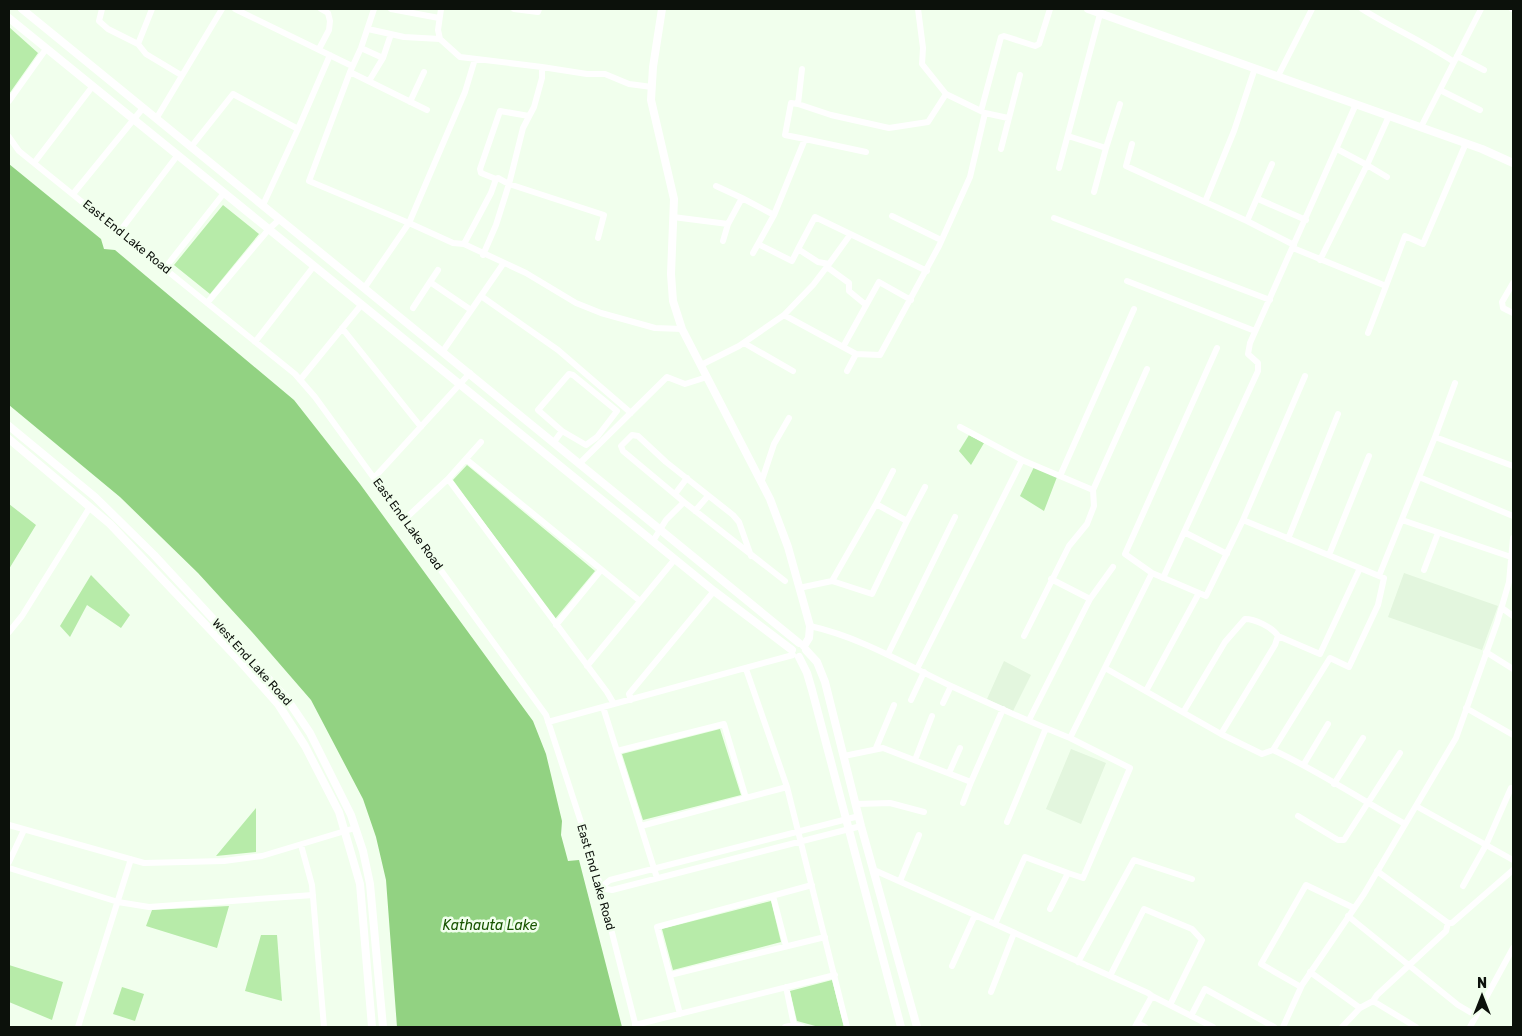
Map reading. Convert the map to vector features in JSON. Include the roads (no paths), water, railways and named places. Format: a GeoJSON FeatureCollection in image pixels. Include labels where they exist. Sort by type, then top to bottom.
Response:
{"type":"FeatureCollection","features":[{"type":"Feature","properties":{"kind":"street"},"geometry":{"type":"LineString","coordinates":[[22,9],[554,442],[663,527],[803,646],[817,662],[825,682],[861,826],[917,1027]]}},
{"type":"Feature","properties":{"kind":"street"},"geometry":{"type":"LineString","coordinates":[[102,9],[99,21],[108,29],[138,44],[146,54],[181,75]]}},
{"type":"Feature","properties":{"kind":"street"},"geometry":{"type":"LineString","coordinates":[[138,44],[152,9]]}},
{"type":"Feature","properties":{"kind":"street"},"geometry":{"type":"LineString","coordinates":[[156,118],[222,9]]}},
{"type":"Feature","properties":{"kind":"street"},"geometry":{"type":"LineString","coordinates":[[235,9],[330,55],[369,82],[426,110]]}},
{"type":"Feature","properties":{"kind":"street"},"geometry":{"type":"LineString","coordinates":[[319,50],[330,21],[328,13],[321,9]]}},
{"type":"Feature","properties":{"kind":"street"},"geometry":{"type":"LineString","coordinates":[[374,9],[361,48],[351,69],[309,181],[453,242],[464,244],[483,255],[526,273],[576,304],[655,328],[682,329]]}},
{"type":"Feature","properties":{"kind":"street"},"geometry":{"type":"LineString","coordinates":[[391,9],[439,18]]}},
{"type":"Feature","properties":{"kind":"street"},"geometry":{"type":"LineString","coordinates":[[441,9],[438,30],[440,39],[460,57],[587,74],[605,74],[630,84],[652,87]]}},
{"type":"Feature","properties":{"kind":"street"},"geometry":{"type":"LineString","coordinates":[[514,9],[538,12],[538,9]]}},
{"type":"Feature","properties":{"kind":"street"},"geometry":{"type":"LineString","coordinates":[[548,722],[795,654],[804,654],[803,646],[809,638],[810,626],[788,547],[761,483],[682,329],[673,301],[674,199],[655,122],[652,87],[652,67],[662,9]]}},
{"type":"Feature","properties":{"kind":"street"},"geometry":{"type":"LineString","coordinates":[[918,9],[923,48],[922,64],[946,94],[983,112],[1008,118]]}},
{"type":"Feature","properties":{"kind":"street"},"geometry":{"type":"LineString","coordinates":[[784,315],[856,354],[880,355],[926,270],[970,177],[1001,37],[1004,36],[1035,46],[1039,44],[1050,9]]}},
{"type":"Feature","properties":{"kind":"street"},"geometry":{"type":"LineString","coordinates":[[1088,9],[1466,143],[1513,162]]}},
{"type":"Feature","properties":{"kind":"street"},"geometry":{"type":"LineString","coordinates":[[1278,76],[1312,9]]}},
{"type":"Feature","properties":{"kind":"street"},"geometry":{"type":"LineString","coordinates":[[1362,9],[1394,29],[1456,59],[1484,70]]}},
{"type":"Feature","properties":{"kind":"street"},"geometry":{"type":"LineString","coordinates":[[1421,127],[1481,9]]}},
{"type":"Feature","properties":{"kind":"street"},"geometry":{"type":"LineString","coordinates":[[1059,168],[1100,14]]}},
{"type":"Feature","properties":{"kind":"street"},"geometry":{"type":"LineString","coordinates":[[9,18],[714,591],[795,654],[807,673],[901,1027]]}},
{"type":"Feature","properties":{"kind":"street"},"geometry":{"type":"LineString","coordinates":[[368,29],[404,37],[440,39]]}},
{"type":"Feature","properties":{"kind":"street"},"geometry":{"type":"LineString","coordinates":[[369,82],[383,58],[391,34]]}},
{"type":"Feature","properties":{"kind":"street"},"geometry":{"type":"LineString","coordinates":[[361,48],[383,58]]}},
{"type":"Feature","properties":{"kind":"street"},"geometry":{"type":"LineString","coordinates":[[9,101],[46,49]]}},
{"type":"Feature","properties":{"kind":"street"},"geometry":{"type":"LineString","coordinates":[[263,205],[330,55]]}},
{"type":"Feature","properties":{"kind":"street"},"geometry":{"type":"LineString","coordinates":[[365,287],[409,223],[465,92],[476,59]]}},
{"type":"Feature","properties":{"kind":"street"},"geometry":{"type":"LineString","coordinates":[[483,255],[496,225],[509,184],[523,128],[542,78],[542,67]]}},
{"type":"Feature","properties":{"kind":"street"},"geometry":{"type":"LineString","coordinates":[[1205,202],[1234,131],[1255,68]]}},
{"type":"Feature","properties":{"kind":"street"},"geometry":{"type":"LineString","coordinates":[[798,104],[802,69]]}},
{"type":"Feature","properties":{"kind":"street"},"geometry":{"type":"LineString","coordinates":[[410,102],[424,72]]}},
{"type":"Feature","properties":{"kind":"street"},"geometry":{"type":"LineString","coordinates":[[1001,149],[1020,76]]}},
{"type":"Feature","properties":{"kind":"street"},"geometry":{"type":"LineString","coordinates":[[34,163],[92,87]]}},
{"type":"Feature","properties":{"kind":"street"},"geometry":{"type":"LineString","coordinates":[[1440,90],[1480,110]]}},
{"type":"Feature","properties":{"kind":"street"},"geometry":{"type":"LineString","coordinates":[[191,147],[233,94],[298,129]]}},
{"type":"Feature","properties":{"kind":"street"},"geometry":{"type":"LineString","coordinates":[[866,152],[785,135],[791,102],[831,115],[890,128],[928,122],[946,94]]}},
{"type":"Feature","properties":{"kind":"street"},"geometry":{"type":"LineString","coordinates":[[1094,192],[1120,104]]}},
{"type":"Feature","properties":{"kind":"street"},"geometry":{"type":"LineString","coordinates":[[1163,578],[1258,371],[1258,362],[1248,354],[1248,349],[1356,104]]}},
{"type":"Feature","properties":{"kind":"street"},"geometry":{"type":"LineString","coordinates":[[73,194],[143,108]]}},
{"type":"Feature","properties":{"kind":"street"},"geometry":{"type":"LineString","coordinates":[[529,116],[500,111],[480,169],[481,173],[604,215],[598,238]]}},
{"type":"Feature","properties":{"kind":"street"},"geometry":{"type":"LineString","coordinates":[[1320,260],[1389,116]]}},
{"type":"Feature","properties":{"kind":"street"},"geometry":{"type":"LineString","coordinates":[[1068,136],[1106,148]]}},
{"type":"Feature","properties":{"kind":"street","name":"East End Lake Road"},"geometry":{"type":"LineString","coordinates":[[9,137],[19,151],[120,231],[300,380],[315,397],[507,658],[546,715],[600,888],[636,1026]]}},
{"type":"Feature","properties":{"kind":"street"},"geometry":{"type":"LineString","coordinates":[[754,253],[774,215],[805,139]]}},
{"type":"Feature","properties":{"kind":"street"},"geometry":{"type":"LineString","coordinates":[[1368,333],[1405,236],[1423,244],[1466,143]]}},
{"type":"Feature","properties":{"kind":"street"},"geometry":{"type":"LineString","coordinates":[[1132,144],[1126,166],[1247,221],[1320,260],[1386,286]]}},
{"type":"Feature","properties":{"kind":"street"},"geometry":{"type":"LineString","coordinates":[[1337,149],[1387,177]]}},
{"type":"Feature","properties":{"kind":"street"},"geometry":{"type":"LineString","coordinates":[[120,231],[177,156]]}},
{"type":"Feature","properties":{"kind":"street"},"geometry":{"type":"LineString","coordinates":[[1247,221],[1272,164]]}},
{"type":"Feature","properties":{"kind":"street"},"geometry":{"type":"LineString","coordinates":[[464,244],[491,193],[496,179]]}},
{"type":"Feature","properties":{"kind":"street"},"geometry":{"type":"LineString","coordinates":[[716,186],[774,215]]}},
{"type":"Feature","properties":{"kind":"street"},"geometry":{"type":"LineString","coordinates":[[165,268],[224,193]]}},
{"type":"Feature","properties":{"kind":"street"},"geometry":{"type":"LineString","coordinates":[[723,241],[728,224],[742,198]]}},
{"type":"Feature","properties":{"kind":"street"},"geometry":{"type":"LineString","coordinates":[[1258,199],[1306,220]]}},
{"type":"Feature","properties":{"kind":"street"},"geometry":{"type":"LineString","coordinates":[[758,244],[792,261],[815,216],[926,270]]}},
{"type":"Feature","properties":{"kind":"street"},"geometry":{"type":"LineString","coordinates":[[892,216],[941,240]]}},
{"type":"Feature","properties":{"kind":"street"},"geometry":{"type":"LineString","coordinates":[[673,217],[728,224]]}},
{"type":"Feature","properties":{"kind":"street"},"geometry":{"type":"LineString","coordinates":[[1054,218],[1270,300]]}},
{"type":"Feature","properties":{"kind":"street"},"geometry":{"type":"LineString","coordinates":[[207,303],[268,229],[280,219]]}},
{"type":"Feature","properties":{"kind":"street"},"geometry":{"type":"LineString","coordinates":[[701,365],[744,343],[784,315],[813,285],[850,234]]}},
{"type":"Feature","properties":{"kind":"street"},"geometry":{"type":"LineString","coordinates":[[798,249],[818,262],[828,265],[849,283],[849,292],[866,305]]}},
{"type":"Feature","properties":{"kind":"street"},"geometry":{"type":"LineString","coordinates":[[443,351],[503,264]]}},
{"type":"Feature","properties":{"kind":"street"},"geometry":{"type":"LineString","coordinates":[[255,342],[314,266]]}},
{"type":"Feature","properties":{"kind":"street"},"geometry":{"type":"LineString","coordinates":[[413,308],[438,270]]}},
{"type":"Feature","properties":{"kind":"street"},"geometry":{"type":"LineString","coordinates":[[1127,281],[1255,331]]}},
{"type":"Feature","properties":{"kind":"street"},"geometry":{"type":"LineString","coordinates":[[430,282],[471,310]]}},
{"type":"Feature","properties":{"kind":"street"},"geometry":{"type":"LineString","coordinates":[[843,347],[879,282],[910,300]]}},
{"type":"Feature","properties":{"kind":"street"},"geometry":{"type":"LineString","coordinates":[[1513,283],[1502,302],[1502,308],[1513,313]]}},
{"type":"Feature","properties":{"kind":"street"},"geometry":{"type":"LineString","coordinates":[[481,296],[558,350],[631,412]]}},
{"type":"Feature","properties":{"kind":"street"},"geometry":{"type":"LineString","coordinates":[[300,380],[362,304]]}},
{"type":"Feature","properties":{"kind":"street"},"geometry":{"type":"LineString","coordinates":[[1060,476],[1134,309]]}},
{"type":"Feature","properties":{"kind":"street"},"geometry":{"type":"LineString","coordinates":[[342,328],[421,427]]}},
{"type":"Feature","properties":{"kind":"street"},"geometry":{"type":"LineString","coordinates":[[744,343],[793,371]]}},
{"type":"Feature","properties":{"kind":"street"},"geometry":{"type":"LineString","coordinates":[[1217,348],[1125,554],[1152,574],[1206,596],[1243,520],[1305,376]]}},
{"type":"Feature","properties":{"kind":"street"},"geometry":{"type":"LineString","coordinates":[[847,371],[856,354]]}},
{"type":"Feature","properties":{"kind":"street"},"geometry":{"type":"LineString","coordinates":[[1024,636],[1069,546],[1087,524],[1094,506],[1093,490],[1147,369]]}},
{"type":"Feature","properties":{"kind":"street"},"geometry":{"type":"LineString","coordinates":[[374,478],[470,373]]}},
{"type":"Feature","properties":{"kind":"street"},"geometry":{"type":"LineString","coordinates":[[569,374],[573,375],[617,411],[597,437],[586,445],[562,431],[538,410],[569,374]]}},
{"type":"Feature","properties":{"kind":"street"},"geometry":{"type":"LineString","coordinates":[[580,463],[668,378],[685,384],[707,376]]}},
{"type":"Feature","properties":{"kind":"street"},"geometry":{"type":"LineString","coordinates":[[1379,576],[1455,383]]}},
{"type":"Feature","properties":{"kind":"street"},"geometry":{"type":"LineString","coordinates":[[1288,539],[1338,414]]}},
{"type":"Feature","properties":{"kind":"street"},"geometry":{"type":"LineString","coordinates":[[761,483],[774,444],[789,418]]}},
{"type":"Feature","properties":{"kind":"street","name":"West End Lake Road"},"geometry":{"type":"LineString","coordinates":[[9,426],[95,497],[154,555],[288,699],[310,733],[351,814],[370,884],[383,1027]]}},
{"type":"Feature","properties":{"kind":"street"},"geometry":{"type":"LineString","coordinates":[[960,428],[1022,460],[1093,490]]}},
{"type":"Feature","properties":{"kind":"street"},"geometry":{"type":"LineString","coordinates":[[554,442],[562,431]]}},
{"type":"Feature","properties":{"kind":"street"},"geometry":{"type":"LineString","coordinates":[[751,556],[739,522],[638,436],[632,435],[621,446],[623,451],[684,502],[751,556],[785,581]]}},
{"type":"Feature","properties":{"kind":"street"},"geometry":{"type":"LineString","coordinates":[[1434,437],[1513,466]]}},
{"type":"Feature","properties":{"kind":"street","name":"West End Lake Road"},"geometry":{"type":"LineString","coordinates":[[9,439],[110,524],[239,660],[278,704],[306,748],[339,812],[360,884],[372,1027]]}},
{"type":"Feature","properties":{"kind":"street"},"geometry":{"type":"LineString","coordinates":[[405,520],[448,480],[481,442]]}},
{"type":"Feature","properties":{"kind":"street"},"geometry":{"type":"LineString","coordinates":[[1329,556],[1369,456]]}},
{"type":"Feature","properties":{"kind":"street"},"geometry":{"type":"LineString","coordinates":[[466,459],[640,601]]}},
{"type":"Feature","properties":{"kind":"street"},"geometry":{"type":"LineString","coordinates":[[911,700],[920,670],[1022,460]]}},
{"type":"Feature","properties":{"kind":"street"},"geometry":{"type":"LineString","coordinates":[[832,580],[893,471]]}},
{"type":"Feature","properties":{"kind":"street"},"geometry":{"type":"LineString","coordinates":[[1419,477],[1513,516]]}},
{"type":"Feature","properties":{"kind":"street"},"geometry":{"type":"LineString","coordinates":[[675,494],[687,478]]}},
{"type":"Feature","properties":{"kind":"street"},"geometry":{"type":"LineString","coordinates":[[448,480],[614,704]]}},
{"type":"Feature","properties":{"kind":"street"},"geometry":{"type":"LineString","coordinates":[[799,588],[832,580],[872,594],[925,487]]}},
{"type":"Feature","properties":{"kind":"street"},"geometry":{"type":"LineString","coordinates":[[695,511],[708,496]]}},
{"type":"Feature","properties":{"kind":"street"},"geometry":{"type":"LineString","coordinates":[[653,541],[684,502]]}},
{"type":"Feature","properties":{"kind":"street"},"geometry":{"type":"LineString","coordinates":[[876,504],[908,521]]}},
{"type":"Feature","properties":{"kind":"street"},"geometry":{"type":"LineString","coordinates":[[9,632],[22,616],[90,507]]}},
{"type":"Feature","properties":{"kind":"street"},"geometry":{"type":"LineString","coordinates":[[888,654],[955,517]]}},
{"type":"Feature","properties":{"kind":"street"},"geometry":{"type":"LineString","coordinates":[[1184,711],[1225,642],[1245,619],[1252,619],[1274,630],[1278,636],[1349,667],[1378,604],[1384,578],[1243,520]]}},
{"type":"Feature","properties":{"kind":"street"},"geometry":{"type":"LineString","coordinates":[[1402,520],[1438,533],[1512,553]]}},
{"type":"Feature","properties":{"kind":"street"},"geometry":{"type":"LineString","coordinates":[[1184,532],[1227,554]]}},
{"type":"Feature","properties":{"kind":"street"},"geometry":{"type":"LineString","coordinates":[[1424,570],[1438,533]]}},
{"type":"Feature","properties":{"kind":"street"},"geometry":{"type":"LineString","coordinates":[[1284,1027],[1301,987],[1354,908],[1451,747],[1502,608],[1509,582],[1513,538]]}},
{"type":"Feature","properties":{"kind":"street"},"geometry":{"type":"LineString","coordinates":[[587,666],[675,559]]}},
{"type":"Feature","properties":{"kind":"street"},"geometry":{"type":"LineString","coordinates":[[1029,720],[1090,599],[1113,567]]}},
{"type":"Feature","properties":{"kind":"street"},"geometry":{"type":"LineString","coordinates":[[1320,654],[1360,568]]}},
{"type":"Feature","properties":{"kind":"street"},"geometry":{"type":"LineString","coordinates":[[556,625],[601,570]]}},
{"type":"Feature","properties":{"kind":"street"},"geometry":{"type":"LineString","coordinates":[[1070,738],[1152,574]]}},
{"type":"Feature","properties":{"kind":"street"},"geometry":{"type":"LineString","coordinates":[[1051,580],[1090,599]]}},
{"type":"Feature","properties":{"kind":"street"},"geometry":{"type":"LineString","coordinates":[[631,700],[629,694],[714,591]]}},
{"type":"Feature","properties":{"kind":"street"},"geometry":{"type":"LineString","coordinates":[[1146,691],[1199,593]]}},
{"type":"Feature","properties":{"kind":"street"},"geometry":{"type":"LineString","coordinates":[[1502,608],[1513,616]]}},
{"type":"Feature","properties":{"kind":"street"},"geometry":{"type":"LineString","coordinates":[[810,626],[832,631],[888,654],[951,686],[1070,738],[1130,768],[1082,878],[1025,857],[995,924]]}},
{"type":"Feature","properties":{"kind":"street"},"geometry":{"type":"LineString","coordinates":[[1221,734],[1275,645],[1278,636]]}},
{"type":"Feature","properties":{"kind":"street"},"geometry":{"type":"LineString","coordinates":[[795,654],[794,644],[803,646]]}},
{"type":"Feature","properties":{"kind":"street"},"geometry":{"type":"LineString","coordinates":[[1486,652],[1513,668]]}},
{"type":"Feature","properties":{"kind":"street"},"geometry":{"type":"LineString","coordinates":[[1105,668],[1184,711],[1221,734],[1262,754],[1273,750],[1330,658]]}},
{"type":"Feature","properties":{"kind":"street"},"geometry":{"type":"LineString","coordinates":[[746,669],[787,787],[836,975],[847,1027]]}},
{"type":"Feature","properties":{"kind":"street"},"geometry":{"type":"LineString","coordinates":[[943,703],[951,686]]}},
{"type":"Feature","properties":{"kind":"street"},"geometry":{"type":"LineString","coordinates":[[876,748],[894,705]]}},
{"type":"Feature","properties":{"kind":"street"},"geometry":{"type":"LineString","coordinates":[[603,707],[657,878]]}},
{"type":"Feature","properties":{"kind":"street"},"geometry":{"type":"LineString","coordinates":[[1466,708],[1513,735]]}},
{"type":"Feature","properties":{"kind":"street"},"geometry":{"type":"LineString","coordinates":[[963,803],[1002,709]]}},
{"type":"Feature","properties":{"kind":"street"},"geometry":{"type":"LineString","coordinates":[[915,760],[932,716]]}},
{"type":"Feature","properties":{"kind":"street"},"geometry":{"type":"LineString","coordinates":[[617,751],[724,724],[746,798]]}},
{"type":"Feature","properties":{"kind":"street"},"geometry":{"type":"LineString","coordinates":[[1304,764],[1328,724]]}},
{"type":"Feature","properties":{"kind":"street"},"geometry":{"type":"LineString","coordinates":[[1007,822],[1046,728]]}},
{"type":"Feature","properties":{"kind":"street"},"geometry":{"type":"LineString","coordinates":[[1334,784],[1364,738]]}},
{"type":"Feature","properties":{"kind":"street"},"geometry":{"type":"LineString","coordinates":[[844,756],[883,748],[972,782]]}},
{"type":"Feature","properties":{"kind":"street"},"geometry":{"type":"LineString","coordinates":[[949,773],[960,748]]}},
{"type":"Feature","properties":{"kind":"street"},"geometry":{"type":"LineString","coordinates":[[1273,750],[1304,764],[1334,784],[1405,824]]}},
{"type":"Feature","properties":{"kind":"street"},"geometry":{"type":"LineString","coordinates":[[1298,816],[1338,840],[1344,840],[1400,753]]}},
{"type":"Feature","properties":{"kind":"street"},"geometry":{"type":"LineString","coordinates":[[641,826],[787,787]]}},
{"type":"Feature","properties":{"kind":"street"},"geometry":{"type":"LineString","coordinates":[[1463,886],[1486,845],[1510,788]]}},
{"type":"Feature","properties":{"kind":"street"},"geometry":{"type":"LineString","coordinates":[[857,804],[890,803],[924,812]]}},
{"type":"Feature","properties":{"kind":"street"},"geometry":{"type":"LineString","coordinates":[[1416,806],[1513,860]]}},
{"type":"Feature","properties":{"kind":"street"},"geometry":{"type":"LineString","coordinates":[[600,888],[610,880],[859,816]]}},
{"type":"Feature","properties":{"kind":"street"},"geometry":{"type":"LineString","coordinates":[[9,825],[144,863],[224,861],[262,856],[301,846],[355,828]]}},
{"type":"Feature","properties":{"kind":"street"},"geometry":{"type":"LineString","coordinates":[[600,888],[612,890],[861,826]]}},
{"type":"Feature","properties":{"kind":"street"},"geometry":{"type":"LineString","coordinates":[[9,862],[24,830]]}},
{"type":"Feature","properties":{"kind":"street"},"geometry":{"type":"LineString","coordinates":[[900,881],[919,835]]}},
{"type":"Feature","properties":{"kind":"street"},"geometry":{"type":"LineString","coordinates":[[301,846],[313,895],[324,1027]]}},
{"type":"Feature","properties":{"kind":"street"},"geometry":{"type":"LineString","coordinates":[[78,1027],[131,859]]}},
{"type":"Feature","properties":{"kind":"street"},"geometry":{"type":"LineString","coordinates":[[1078,962],[1134,860],[1192,879]]}},
{"type":"Feature","properties":{"kind":"street"},"geometry":{"type":"LineString","coordinates":[[9,868],[118,902],[149,907],[313,895]]}},
{"type":"Feature","properties":{"kind":"street"},"geometry":{"type":"LineString","coordinates":[[874,870],[1110,976],[1213,1027]]}},
{"type":"Feature","properties":{"kind":"street"},"geometry":{"type":"LineString","coordinates":[[1377,871],[1448,923],[1456,922],[1513,870]]}},
{"type":"Feature","properties":{"kind":"street"},"geometry":{"type":"LineString","coordinates":[[1050,909],[1068,873]]}},
{"type":"Feature","properties":{"kind":"street"},"geometry":{"type":"LineString","coordinates":[[680,1014],[657,927],[812,885]]}},
{"type":"Feature","properties":{"kind":"street"},"geometry":{"type":"LineString","coordinates":[[1301,987],[1261,964],[1306,886],[1354,908]]}},
{"type":"Feature","properties":{"kind":"street"},"geometry":{"type":"LineString","coordinates":[[773,896],[786,946]]}},
{"type":"Feature","properties":{"kind":"street"},"geometry":{"type":"LineString","coordinates":[[1110,976],[1144,909],[1192,929],[1202,940],[1170,1005]]}},
{"type":"Feature","properties":{"kind":"street"},"geometry":{"type":"LineString","coordinates":[[952,966],[975,915]]}},
{"type":"Feature","properties":{"kind":"street"},"geometry":{"type":"LineString","coordinates":[[1348,916],[1458,1005],[1475,1015]]}},
{"type":"Feature","properties":{"kind":"street"},"geometry":{"type":"LineString","coordinates":[[1342,1027],[1360,1008],[1373,1001],[1446,931],[1448,923]]}},
{"type":"Feature","properties":{"kind":"street"},"geometry":{"type":"LineString","coordinates":[[991,992],[1014,933]]}},
{"type":"Feature","properties":{"kind":"street"},"geometry":{"type":"LineString","coordinates":[[670,975],[825,937]]}},
{"type":"Feature","properties":{"kind":"street"},"geometry":{"type":"LineString","coordinates":[[1470,1027],[1513,948]]}},
{"type":"Feature","properties":{"kind":"street"},"geometry":{"type":"LineString","coordinates":[[1310,972],[1360,1008]]}},
{"type":"Feature","properties":{"kind":"street"},"geometry":{"type":"LineString","coordinates":[[636,1026],[836,975]]}},
{"type":"Feature","properties":{"kind":"street"},"geometry":{"type":"LineString","coordinates":[[786,987],[794,1025]]}},
{"type":"Feature","properties":{"kind":"street"},"geometry":{"type":"LineString","coordinates":[[1191,1016],[1206,989],[1274,1027]]}},
{"type":"Feature","properties":{"kind":"street"},"geometry":{"type":"LineString","coordinates":[[1145,1027],[1136,1025],[1152,996]]}},
{"type":"Feature","properties":{"kind":"street"},"geometry":{"type":"LineString","coordinates":[[1373,1001],[1416,1027]]}},
{"type":"Feature","properties":{"kind":"street"},"geometry":{"type":"LineString","coordinates":[[785,1027],[794,1025],[802,1027]]}},
{"type":"Feature","properties":{"kind":"water","name":"Kathauta Lake"},"geometry":{"type":"Polygon","coordinates":[[[9,164],[101,239],[104,249],[115,250],[294,400],[360,484],[533,721],[546,754],[562,821],[561,835],[568,861],[579,860],[622,1027],[397,1027],[386,880],[376,837],[363,799],[311,700],[198,573],[120,497],[9,405],[9,164]]]}}]}
